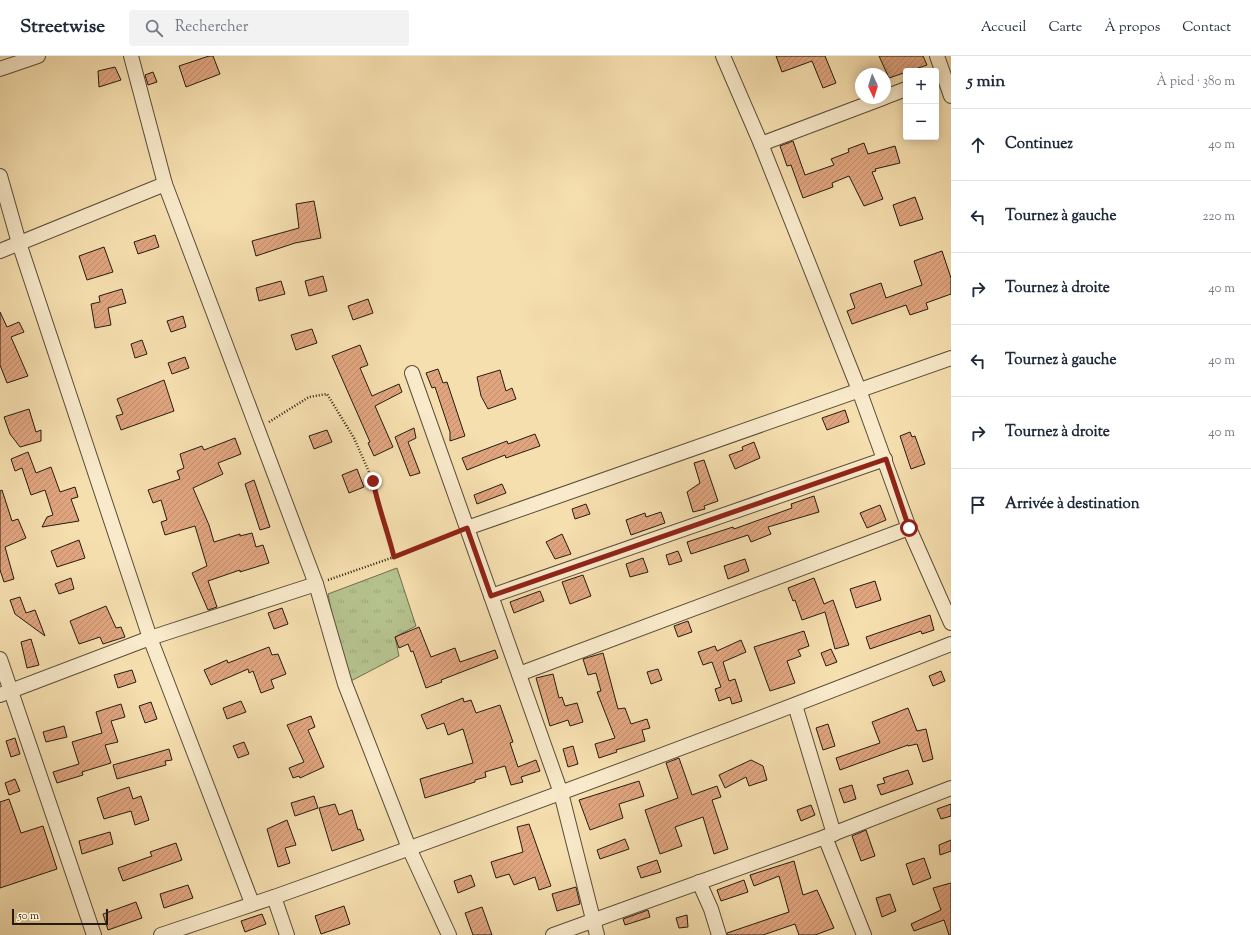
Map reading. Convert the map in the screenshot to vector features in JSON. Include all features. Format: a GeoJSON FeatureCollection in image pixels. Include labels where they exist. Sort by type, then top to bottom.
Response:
{"type":"FeatureCollection","features":[{"type":"Feature","properties":{"kind":"street"},"geometry":{"type":"LineString","coordinates":[[0,69],[38,56]]}},
{"type":"Feature","properties":{"kind":"street"},"geometry":{"type":"LineString","coordinates":[[131,56],[166,184],[316,584],[345,684],[409,848],[449,935]]}},
{"type":"Feature","properties":{"kind":"street"},"geometry":{"type":"LineString","coordinates":[[723,56],[761,144],[859,390],[886,459],[909,528],[951,623]]}},
{"type":"Feature","properties":{"kind":"street"},"geometry":{"type":"LineString","coordinates":[[937,56],[951,96]]}},
{"type":"Feature","properties":{"kind":"street"},"geometry":{"type":"LineString","coordinates":[[891,95],[903,91]]}},
{"type":"Feature","properties":{"kind":"street"},"geometry":{"type":"LineString","coordinates":[[761,144],[868,104]]}},
{"type":"Feature","properties":{"kind":"street"},"geometry":{"type":"LineString","coordinates":[[0,176],[19,243],[150,638],[252,903]]}},
{"type":"Feature","properties":{"kind":"street"},"geometry":{"type":"LineString","coordinates":[[0,251],[166,184]]}},
{"type":"Feature","properties":{"kind":"street"},"geometry":{"type":"LineString","coordinates":[[467,528],[951,358]]}},
{"type":"Feature","properties":{"kind":"street"},"geometry":{"type":"LineString","coordinates":[[412,374],[561,793],[592,921],[597,935]]}},
{"type":"Feature","properties":{"kind":"street"},"geometry":{"type":"LineString","coordinates":[[491,596],[886,459]]}},
{"type":"Feature","properties":{"kind":"street"},"geometry":{"type":"LineString","coordinates":[[519,674],[909,528]]}},
{"type":"Feature","properties":{"kind":"street"},"geometry":{"type":"LineString","coordinates":[[5,693],[150,638],[316,584]]}},
{"type":"Feature","properties":{"kind":"street"},"geometry":{"type":"LineString","coordinates":[[161,935],[252,903],[274,897],[561,793],[795,705],[951,644]]}},
{"type":"Feature","properties":{"kind":"street"},"geometry":{"type":"LineString","coordinates":[[0,659],[5,693],[94,935]]}},
{"type":"Feature","properties":{"kind":"street"},"geometry":{"type":"LineString","coordinates":[[795,705],[830,835],[864,935]]}},
{"type":"Feature","properties":{"kind":"street"},"geometry":{"type":"LineString","coordinates":[[553,935],[830,835],[951,788]]}},
{"type":"Feature","properties":{"kind":"street"},"geometry":{"type":"LineString","coordinates":[[700,882],[711,909],[719,935]]}},
{"type":"Feature","properties":{"kind":"street"},"geometry":{"type":"LineString","coordinates":[[274,897],[287,935]]}},
{"type":"Feature","properties":{"kind":"path"},"geometry":{"type":"LineString","coordinates":[[258,429],[309,397],[327,394],[354,438],[373,481],[376,498],[387,528],[394,557]]}},
{"type":"Feature","properties":{"kind":"path"},"geometry":{"type":"LineString","coordinates":[[316,584],[394,557],[467,528]]}},
{"type":"Feature","properties":{"kind":"green space"},"geometry":{"type":"Polygon","coordinates":[[[397,568],[416,626],[395,637],[399,656],[345,684],[328,594],[397,568]]]}},
{"type":"Feature","properties":{"kind":"building"},"geometry":{"type":"Polygon","coordinates":[[[213,56],[220,74],[186,87],[179,66],[213,56]]]}},
{"type":"Feature","properties":{"kind":"building"},"geometry":{"type":"Polygon","coordinates":[[[776,56],[825,56],[836,83],[823,88],[812,61],[782,72],[776,56]]]}},
{"type":"Feature","properties":{"kind":"building"},"geometry":{"type":"Polygon","coordinates":[[[879,56],[923,56],[927,65],[918,68],[903,68],[903,73],[891,77],[891,68],[884,68],[879,56]]]}},
{"type":"Feature","properties":{"kind":"building"},"geometry":{"type":"Polygon","coordinates":[[[115,67],[121,80],[99,87],[98,71],[115,67]]]}},
{"type":"Feature","properties":{"kind":"building"},"geometry":{"type":"Polygon","coordinates":[[[153,72],[157,82],[148,85],[145,75],[153,72]]]}},
{"type":"Feature","properties":{"kind":"building"},"geometry":{"type":"Polygon","coordinates":[[[793,141],[805,175],[834,165],[831,159],[849,152],[848,149],[864,143],[868,154],[895,146],[900,163],[875,169],[876,171],[872,172],[883,199],[864,206],[849,176],[832,183],[833,187],[803,198],[791,165],[787,166],[780,146],[793,141]]]}},
{"type":"Feature","properties":{"kind":"building"},"geometry":{"type":"Polygon","coordinates":[[[915,197],[923,219],[900,226],[893,205],[915,197]]]}},
{"type":"Feature","properties":{"kind":"building"},"geometry":{"type":"Polygon","coordinates":[[[314,201],[321,238],[295,243],[256,256],[252,241],[299,228],[296,204],[314,201]]]}},
{"type":"Feature","properties":{"kind":"building"},"geometry":{"type":"Polygon","coordinates":[[[155,235],[159,247],[138,254],[134,242],[155,235]]]}},
{"type":"Feature","properties":{"kind":"building"},"geometry":{"type":"Polygon","coordinates":[[[104,247],[113,272],[87,280],[79,256],[104,247]]]}},
{"type":"Feature","properties":{"kind":"building"},"geometry":{"type":"Polygon","coordinates":[[[942,251],[951,278],[951,294],[926,303],[928,309],[910,315],[906,305],[852,324],[847,311],[855,308],[850,294],[881,283],[886,298],[922,285],[914,261],[942,251]]]}},
{"type":"Feature","properties":{"kind":"building"},"geometry":{"type":"Polygon","coordinates":[[[323,276],[327,291],[309,296],[305,281],[323,276]]]}},
{"type":"Feature","properties":{"kind":"building"},"geometry":{"type":"Polygon","coordinates":[[[281,281],[285,294],[259,301],[256,288],[281,281]]]}},
{"type":"Feature","properties":{"kind":"building"},"geometry":{"type":"Polygon","coordinates":[[[122,289],[126,303],[108,308],[111,325],[95,328],[91,304],[100,302],[99,296],[122,289]]]}},
{"type":"Feature","properties":{"kind":"building"},"geometry":{"type":"Polygon","coordinates":[[[368,299],[373,313],[353,320],[348,306],[368,299]]]}},
{"type":"Feature","properties":{"kind":"building"},"geometry":{"type":"Polygon","coordinates":[[[0,312],[7,327],[19,322],[24,332],[11,337],[28,376],[7,383],[0,365],[0,312]]]}},
{"type":"Feature","properties":{"kind":"building"},"geometry":{"type":"Polygon","coordinates":[[[183,316],[186,327],[171,332],[167,321],[183,316]]]}},
{"type":"Feature","properties":{"kind":"building"},"geometry":{"type":"Polygon","coordinates":[[[312,329],[317,343],[296,350],[291,335],[312,329]]]}},
{"type":"Feature","properties":{"kind":"building"},"geometry":{"type":"Polygon","coordinates":[[[142,340],[147,354],[135,358],[131,344],[142,340]]]}},
{"type":"Feature","properties":{"kind":"building"},"geometry":{"type":"Polygon","coordinates":[[[360,345],[368,365],[360,368],[372,396],[399,384],[402,392],[375,406],[393,447],[374,456],[368,443],[370,442],[332,356],[360,345]]]}},
{"type":"Feature","properties":{"kind":"building"},"geometry":{"type":"Polygon","coordinates":[[[185,357],[189,368],[172,374],[168,363],[185,357]]]}},
{"type":"Feature","properties":{"kind":"building"},"geometry":{"type":"Polygon","coordinates":[[[438,369],[443,383],[447,382],[465,436],[450,441],[450,432],[435,387],[432,388],[426,373],[438,369]]]}},
{"type":"Feature","properties":{"kind":"building"},"geometry":{"type":"Polygon","coordinates":[[[500,370],[506,391],[512,388],[516,399],[488,409],[481,396],[477,377],[500,370]]]}},
{"type":"Feature","properties":{"kind":"building"},"geometry":{"type":"Polygon","coordinates":[[[164,380],[174,411],[121,430],[116,416],[123,414],[117,399],[164,380]]]}},
{"type":"Feature","properties":{"kind":"building"},"geometry":{"type":"Polygon","coordinates":[[[29,409],[36,432],[41,430],[41,441],[20,447],[10,434],[4,417],[29,409]]]}},
{"type":"Feature","properties":{"kind":"building"},"geometry":{"type":"Polygon","coordinates":[[[845,410],[849,422],[827,430],[822,418],[845,410]]]}},
{"type":"Feature","properties":{"kind":"building"},"geometry":{"type":"Polygon","coordinates":[[[414,428],[416,438],[408,442],[420,473],[410,476],[395,437],[414,428]]]}},
{"type":"Feature","properties":{"kind":"building"},"geometry":{"type":"Polygon","coordinates":[[[327,430],[332,442],[314,449],[309,436],[327,430]]]}},
{"type":"Feature","properties":{"kind":"building"},"geometry":{"type":"Polygon","coordinates":[[[910,432],[912,437],[915,436],[925,464],[911,469],[900,436],[910,432]]]}},
{"type":"Feature","properties":{"kind":"building"},"geometry":{"type":"Polygon","coordinates":[[[535,434],[540,446],[506,458],[505,455],[467,470],[462,458],[507,441],[508,444],[535,434]]]}},
{"type":"Feature","properties":{"kind":"building"},"geometry":{"type":"Polygon","coordinates":[[[235,438],[241,454],[218,463],[223,474],[193,488],[209,525],[214,542],[240,534],[240,536],[252,533],[256,547],[263,545],[269,563],[240,572],[240,570],[208,581],[217,607],[208,610],[192,573],[207,566],[195,526],[165,535],[161,522],[167,520],[161,500],[153,503],[148,490],[180,479],[177,471],[184,468],[180,454],[202,446],[204,450],[235,438]]]}},
{"type":"Feature","properties":{"kind":"building"},"geometry":{"type":"Polygon","coordinates":[[[754,442],[760,458],[735,469],[729,455],[743,450],[742,447],[754,442]]]}},
{"type":"Feature","properties":{"kind":"building"},"geometry":{"type":"Polygon","coordinates":[[[28,452],[36,473],[51,467],[60,492],[75,487],[78,497],[71,499],[79,521],[42,527],[47,517],[53,515],[45,490],[31,495],[22,468],[15,471],[11,459],[28,452]]]}},
{"type":"Feature","properties":{"kind":"building"},"geometry":{"type":"Polygon","coordinates":[[[704,460],[718,501],[704,506],[705,509],[693,512],[687,492],[700,483],[694,463],[704,460]]]}},
{"type":"Feature","properties":{"kind":"building"},"geometry":{"type":"Polygon","coordinates":[[[357,469],[364,487],[349,493],[342,475],[357,469]]]}},
{"type":"Feature","properties":{"kind":"building"},"geometry":{"type":"Polygon","coordinates":[[[254,480],[270,527],[260,530],[245,484],[254,480]]]}},
{"type":"Feature","properties":{"kind":"building"},"geometry":{"type":"Polygon","coordinates":[[[502,484],[506,493],[477,504],[474,495],[502,484]]]}},
{"type":"Feature","properties":{"kind":"building"},"geometry":{"type":"Polygon","coordinates":[[[2,490],[12,521],[18,519],[26,538],[5,547],[14,579],[4,582],[0,570],[0,491],[2,490]]]}},
{"type":"Feature","properties":{"kind":"building"},"geometry":{"type":"Polygon","coordinates":[[[814,496],[819,512],[768,527],[771,534],[751,542],[748,535],[691,554],[687,542],[733,527],[734,529],[792,508],[791,504],[814,496]]]}},
{"type":"Feature","properties":{"kind":"building"},"geometry":{"type":"Polygon","coordinates":[[[586,504],[590,514],[575,519],[572,509],[586,504]]]}},
{"type":"Feature","properties":{"kind":"building"},"geometry":{"type":"Polygon","coordinates":[[[880,505],[886,520],[867,528],[860,513],[880,505]]]}},
{"type":"Feature","properties":{"kind":"building"},"geometry":{"type":"Polygon","coordinates":[[[661,512],[665,523],[631,535],[626,520],[645,513],[646,517],[661,512]]]}},
{"type":"Feature","properties":{"kind":"building"},"geometry":{"type":"Polygon","coordinates":[[[562,534],[571,554],[555,559],[546,542],[562,534]]]}},
{"type":"Feature","properties":{"kind":"building"},"geometry":{"type":"Polygon","coordinates":[[[79,540],[85,558],[57,567],[51,551],[79,540]]]}},
{"type":"Feature","properties":{"kind":"building"},"geometry":{"type":"Polygon","coordinates":[[[678,551],[682,561],[669,565],[666,555],[678,551]]]}},
{"type":"Feature","properties":{"kind":"building"},"geometry":{"type":"Polygon","coordinates":[[[643,558],[648,572],[630,577],[626,564],[643,558]]]}},
{"type":"Feature","properties":{"kind":"building"},"geometry":{"type":"Polygon","coordinates":[[[745,559],[749,571],[728,579],[724,566],[745,559]]]}},
{"type":"Feature","properties":{"kind":"building"},"geometry":{"type":"Polygon","coordinates":[[[583,575],[591,596],[570,604],[562,582],[583,575]]]}},
{"type":"Feature","properties":{"kind":"building"},"geometry":{"type":"Polygon","coordinates":[[[71,578],[74,589],[59,594],[55,584],[71,578]]]}},
{"type":"Feature","properties":{"kind":"building"},"geometry":{"type":"Polygon","coordinates":[[[814,578],[824,604],[833,600],[849,645],[835,649],[825,612],[802,620],[795,600],[793,601],[788,588],[814,578]]]}},
{"type":"Feature","properties":{"kind":"building"},"geometry":{"type":"Polygon","coordinates":[[[875,581],[881,600],[856,608],[850,589],[875,581]]]}},
{"type":"Feature","properties":{"kind":"building"},"geometry":{"type":"Polygon","coordinates":[[[540,591],[544,601],[514,613],[510,602],[540,591]]]}},
{"type":"Feature","properties":{"kind":"building"},"geometry":{"type":"Polygon","coordinates":[[[20,597],[26,613],[35,610],[45,636],[15,614],[10,600],[20,597]]]}},
{"type":"Feature","properties":{"kind":"building"},"geometry":{"type":"Polygon","coordinates":[[[106,606],[116,628],[121,627],[125,637],[103,644],[100,637],[79,644],[70,621],[106,606]]]}},
{"type":"Feature","properties":{"kind":"building"},"geometry":{"type":"Polygon","coordinates":[[[282,608],[288,624],[274,629],[268,613],[282,608]]]}},
{"type":"Feature","properties":{"kind":"building"},"geometry":{"type":"Polygon","coordinates":[[[930,615],[934,630],[922,634],[921,631],[870,649],[866,637],[930,615]]]}},
{"type":"Feature","properties":{"kind":"building"},"geometry":{"type":"Polygon","coordinates":[[[688,621],[692,632],[678,637],[674,626],[688,621]]]}},
{"type":"Feature","properties":{"kind":"building"},"geometry":{"type":"Polygon","coordinates":[[[419,627],[431,657],[455,648],[460,662],[495,650],[498,658],[441,680],[442,682],[426,688],[413,651],[411,652],[408,644],[399,648],[395,637],[419,627]]]}},
{"type":"Feature","properties":{"kind":"building"},"geometry":{"type":"Polygon","coordinates":[[[804,631],[809,646],[798,650],[801,656],[787,661],[795,683],[770,691],[754,647],[804,631]]]}},
{"type":"Feature","properties":{"kind":"building"},"geometry":{"type":"Polygon","coordinates":[[[31,639],[39,665],[27,668],[21,642],[31,639]]]}},
{"type":"Feature","properties":{"kind":"building"},"geometry":{"type":"Polygon","coordinates":[[[741,640],[746,652],[723,662],[729,681],[735,679],[742,701],[732,704],[730,697],[719,701],[715,689],[721,687],[712,662],[703,665],[698,652],[715,646],[717,651],[741,640]]]}},
{"type":"Feature","properties":{"kind":"building"},"geometry":{"type":"Polygon","coordinates":[[[269,647],[272,655],[278,654],[286,674],[271,680],[274,688],[261,693],[253,671],[249,673],[248,669],[211,685],[204,670],[227,660],[228,663],[269,647]]]}},
{"type":"Feature","properties":{"kind":"building"},"geometry":{"type":"Polygon","coordinates":[[[831,649],[837,662],[826,666],[821,653],[831,649]]]}},
{"type":"Feature","properties":{"kind":"building"},"geometry":{"type":"Polygon","coordinates":[[[603,653],[618,709],[625,708],[631,724],[647,719],[650,728],[642,730],[645,741],[616,750],[617,752],[599,758],[595,744],[615,738],[597,692],[601,691],[596,673],[588,675],[583,659],[603,653]]]}},
{"type":"Feature","properties":{"kind":"building"},"geometry":{"type":"Polygon","coordinates":[[[658,669],[662,680],[651,684],[647,672],[658,669]]]}},
{"type":"Feature","properties":{"kind":"building"},"geometry":{"type":"Polygon","coordinates":[[[132,670],[136,682],[118,688],[114,675],[132,670]]]}},
{"type":"Feature","properties":{"kind":"building"},"geometry":{"type":"Polygon","coordinates":[[[941,671],[945,681],[933,686],[929,676],[941,671]]]}},
{"type":"Feature","properties":{"kind":"building"},"geometry":{"type":"Polygon","coordinates":[[[553,674],[559,698],[562,697],[565,706],[577,703],[583,722],[570,726],[568,720],[550,726],[536,678],[553,674]]]}},
{"type":"Feature","properties":{"kind":"building"},"geometry":{"type":"Polygon","coordinates":[[[463,698],[464,702],[471,700],[476,713],[500,705],[513,742],[510,743],[518,767],[536,760],[540,771],[521,777],[523,782],[511,785],[505,766],[485,772],[486,777],[475,780],[475,782],[425,798],[420,779],[473,763],[463,729],[448,735],[444,723],[427,729],[421,715],[463,698]]]}},
{"type":"Feature","properties":{"kind":"building"},"geometry":{"type":"Polygon","coordinates":[[[241,701],[246,712],[227,719],[223,708],[241,701]]]}},
{"type":"Feature","properties":{"kind":"building"},"geometry":{"type":"Polygon","coordinates":[[[151,702],[157,719],[145,723],[139,706],[151,702]]]}},
{"type":"Feature","properties":{"kind":"building"},"geometry":{"type":"Polygon","coordinates":[[[121,704],[125,717],[111,721],[118,742],[105,745],[111,763],[82,772],[83,775],[57,783],[53,772],[79,764],[72,742],[102,733],[96,712],[121,704]]]}},
{"type":"Feature","properties":{"kind":"building"},"geometry":{"type":"Polygon","coordinates":[[[908,708],[917,731],[926,729],[933,759],[923,762],[917,744],[908,745],[840,770],[836,758],[880,743],[872,722],[908,708]]]}},
{"type":"Feature","properties":{"kind":"building"},"geometry":{"type":"Polygon","coordinates":[[[311,716],[315,727],[308,730],[324,767],[300,778],[299,776],[293,778],[289,768],[304,762],[287,725],[311,716]]]}},
{"type":"Feature","properties":{"kind":"building"},"geometry":{"type":"Polygon","coordinates":[[[828,724],[835,746],[823,750],[816,728],[828,724]]]}},
{"type":"Feature","properties":{"kind":"building"},"geometry":{"type":"Polygon","coordinates":[[[64,726],[67,737],[46,742],[43,732],[64,726]]]}},
{"type":"Feature","properties":{"kind":"building"},"geometry":{"type":"Polygon","coordinates":[[[15,738],[20,754],[11,757],[6,741],[15,738]]]}},
{"type":"Feature","properties":{"kind":"building"},"geometry":{"type":"Polygon","coordinates":[[[244,742],[249,754],[238,758],[233,746],[244,742]]]}},
{"type":"Feature","properties":{"kind":"building"},"geometry":{"type":"Polygon","coordinates":[[[573,746],[578,764],[568,767],[563,749],[573,746]]]}},
{"type":"Feature","properties":{"kind":"building"},"geometry":{"type":"Polygon","coordinates":[[[169,749],[172,760],[165,761],[166,765],[117,779],[113,765],[169,749]]]}},
{"type":"Feature","properties":{"kind":"building"},"geometry":{"type":"Polygon","coordinates":[[[679,758],[692,795],[717,786],[721,797],[712,800],[728,849],[714,854],[703,817],[675,827],[682,846],[660,854],[645,810],[678,798],[666,763],[679,758]]]}},
{"type":"Feature","properties":{"kind":"building"},"geometry":{"type":"Polygon","coordinates":[[[751,760],[763,766],[767,780],[749,786],[746,777],[725,788],[719,775],[751,760]]]}},
{"type":"Feature","properties":{"kind":"building"},"geometry":{"type":"Polygon","coordinates":[[[908,770],[913,784],[881,795],[877,785],[885,783],[883,778],[908,770]]]}},
{"type":"Feature","properties":{"kind":"building"},"geometry":{"type":"Polygon","coordinates":[[[15,779],[20,791],[9,795],[5,783],[15,779]]]}},
{"type":"Feature","properties":{"kind":"building"},"geometry":{"type":"Polygon","coordinates":[[[639,781],[644,796],[619,804],[623,818],[590,830],[579,800],[639,781]]]}},
{"type":"Feature","properties":{"kind":"building"},"geometry":{"type":"Polygon","coordinates":[[[852,785],[856,799],[844,803],[839,789],[852,785]]]}},
{"type":"Feature","properties":{"kind":"building"},"geometry":{"type":"Polygon","coordinates":[[[129,787],[133,799],[141,796],[149,820],[135,825],[131,811],[104,819],[97,798],[129,787]]]}},
{"type":"Feature","properties":{"kind":"building"},"geometry":{"type":"Polygon","coordinates":[[[314,796],[318,808],[295,816],[291,803],[314,796]]]}},
{"type":"Feature","properties":{"kind":"building"},"geometry":{"type":"Polygon","coordinates":[[[9,799],[21,833],[43,826],[57,869],[0,888],[0,802],[9,799]]]}},
{"type":"Feature","properties":{"kind":"building"},"geometry":{"type":"Polygon","coordinates":[[[335,804],[339,815],[352,810],[358,830],[360,829],[364,840],[332,851],[319,808],[335,804]]]}},
{"type":"Feature","properties":{"kind":"building"},"geometry":{"type":"Polygon","coordinates":[[[951,804],[951,816],[941,819],[937,809],[951,804]]]}},
{"type":"Feature","properties":{"kind":"building"},"geometry":{"type":"Polygon","coordinates":[[[811,805],[815,815],[801,821],[797,810],[811,805]]]}},
{"type":"Feature","properties":{"kind":"building"},"geometry":{"type":"Polygon","coordinates":[[[287,820],[296,845],[285,848],[290,863],[278,867],[267,829],[287,820]]]}},
{"type":"Feature","properties":{"kind":"building"},"geometry":{"type":"Polygon","coordinates":[[[529,824],[551,886],[539,890],[535,877],[514,885],[509,874],[496,878],[491,862],[523,852],[517,827],[529,824]]]}},
{"type":"Feature","properties":{"kind":"building"},"geometry":{"type":"Polygon","coordinates":[[[866,830],[875,856],[861,861],[852,836],[866,830]]]}},
{"type":"Feature","properties":{"kind":"building"},"geometry":{"type":"Polygon","coordinates":[[[110,832],[113,844],[82,854],[79,841],[110,832]]]}},
{"type":"Feature","properties":{"kind":"building"},"geometry":{"type":"Polygon","coordinates":[[[625,839],[629,849],[600,859],[597,850],[625,839]]]}},
{"type":"Feature","properties":{"kind":"building"},"geometry":{"type":"Polygon","coordinates":[[[951,840],[951,851],[940,855],[939,845],[951,840]]]}},
{"type":"Feature","properties":{"kind":"building"},"geometry":{"type":"Polygon","coordinates":[[[176,843],[182,860],[123,881],[118,868],[152,856],[150,852],[176,843]]]}},
{"type":"Feature","properties":{"kind":"building"},"geometry":{"type":"Polygon","coordinates":[[[924,858],[931,878],[913,885],[906,864],[924,858]]]}},
{"type":"Feature","properties":{"kind":"building"},"geometry":{"type":"Polygon","coordinates":[[[657,860],[661,872],[641,878],[637,867],[657,860]]]}},
{"type":"Feature","properties":{"kind":"building"},"geometry":{"type":"Polygon","coordinates":[[[794,861],[803,895],[817,890],[834,928],[815,935],[799,935],[795,924],[763,935],[727,935],[727,933],[789,912],[779,876],[754,886],[750,875],[794,861]]]}},
{"type":"Feature","properties":{"kind":"building"},"geometry":{"type":"Polygon","coordinates":[[[471,875],[475,886],[458,893],[454,881],[471,875]]]}},
{"type":"Feature","properties":{"kind":"building"},"geometry":{"type":"Polygon","coordinates":[[[744,880],[748,892],[721,901],[717,890],[744,880]]]}},
{"type":"Feature","properties":{"kind":"building"},"geometry":{"type":"Polygon","coordinates":[[[951,883],[951,934],[949,935],[944,920],[914,931],[911,924],[941,910],[933,888],[951,883]]]}},
{"type":"Feature","properties":{"kind":"building"},"geometry":{"type":"Polygon","coordinates":[[[188,885],[193,898],[164,908],[160,894],[188,885]]]}},
{"type":"Feature","properties":{"kind":"building"},"geometry":{"type":"Polygon","coordinates":[[[576,887],[580,904],[557,911],[552,894],[576,887]]]}},
{"type":"Feature","properties":{"kind":"building"},"geometry":{"type":"Polygon","coordinates":[[[890,894],[896,911],[882,917],[876,898],[890,894]]]}},
{"type":"Feature","properties":{"kind":"building"},"geometry":{"type":"Polygon","coordinates":[[[136,902],[142,918],[108,930],[103,914],[136,902]]]}},
{"type":"Feature","properties":{"kind":"building"},"geometry":{"type":"Polygon","coordinates":[[[344,906],[350,924],[321,934],[315,916],[344,906]]]}},
{"type":"Feature","properties":{"kind":"building"},"geometry":{"type":"Polygon","coordinates":[[[482,907],[492,935],[473,935],[465,913],[482,907]]]}},
{"type":"Feature","properties":{"kind":"building"},"geometry":{"type":"Polygon","coordinates":[[[648,910],[650,917],[625,925],[623,919],[648,910]]]}},
{"type":"Feature","properties":{"kind":"building"},"geometry":{"type":"Polygon","coordinates":[[[262,914],[266,924],[245,932],[241,921],[262,914]]]}},
{"type":"Feature","properties":{"kind":"building"},"geometry":{"type":"Polygon","coordinates":[[[687,915],[688,927],[679,928],[676,918],[687,915]]]}},
{"type":"Feature","properties":{"kind":"route"},"geometry":{"type":"LineString","coordinates":[[373,481],[376,498],[387,528],[394,557],[467,528],[491,596],[886,459],[909,528]]}}]}
